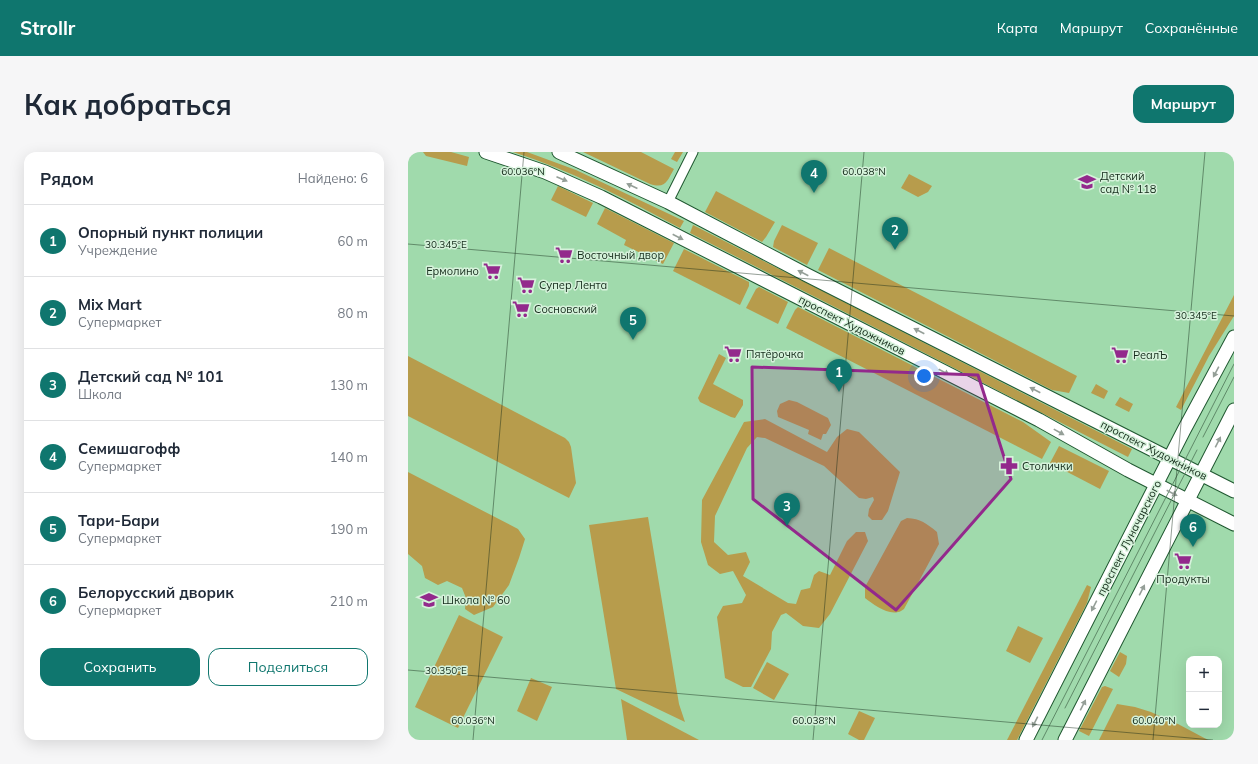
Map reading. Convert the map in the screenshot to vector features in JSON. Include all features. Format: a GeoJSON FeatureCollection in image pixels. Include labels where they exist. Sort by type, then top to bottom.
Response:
{"type":"FeatureCollection","features":[{"type":"Feature","properties":{"kind":"street","name":"проспект Художников"},"geometry":{"type":"LineString","coordinates":[[486,152],[545,172],[601,197],[1039,420],[1157,485],[1234,524]]}},
{"type":"Feature","properties":{"kind":"street","name":"проспект Художников"},"geometry":{"type":"LineString","coordinates":[[559,152],[668,202],[807,275],[1234,491]]}},
{"type":"Feature","properties":{"kind":"street"},"geometry":{"type":"LineString","coordinates":[[668,202],[693,152]]}},
{"type":"Feature","properties":{"kind":"street","name":"проспект Луначарского"},"geometry":{"type":"LineString","coordinates":[[1026,740],[1170,458],[1234,337]]}},
{"type":"Feature","properties":{"kind":"street"},"geometry":{"type":"LineString","coordinates":[[1065,740],[1234,410]]}},
{"type":"Feature","properties":{"kind":"highlighted area"},"geometry":{"type":"Polygon","coordinates":[[[752,367],[978,375],[1011,479],[896,610],[753,499],[752,367]]]}},
{"type":"Feature","properties":{"kind":"shaded area"},"geometry":{"type":"Polygon","coordinates":[[[423,152],[451,152],[469,157],[467,166],[426,156],[423,152]]]}},
{"type":"Feature","properties":{"kind":"shaded area"},"geometry":{"type":"Polygon","coordinates":[[[513,152],[527,152],[576,170],[684,221],[680,228],[619,196],[578,177],[513,152]]]}},
{"type":"Feature","properties":{"kind":"shaded area"},"geometry":{"type":"Polygon","coordinates":[[[583,152],[641,152],[674,169],[668,180],[663,185],[655,185],[583,152]]]}},
{"type":"Feature","properties":{"kind":"shaded area"},"geometry":{"type":"Polygon","coordinates":[[[675,152],[683,152],[677,162],[671,159],[675,152]]]}},
{"type":"Feature","properties":{"kind":"shaded area"},"geometry":{"type":"Polygon","coordinates":[[[909,174],[932,186],[928,192],[918,197],[901,188],[909,174]]]}},
{"type":"Feature","properties":{"kind":"shaded area"},"geometry":{"type":"Polygon","coordinates":[[[558,186],[593,203],[586,217],[551,200],[558,186]]]}},
{"type":"Feature","properties":{"kind":"shaded area"},"geometry":{"type":"Polygon","coordinates":[[[716,191],[775,222],[762,242],[705,212],[716,191]]]}},
{"type":"Feature","properties":{"kind":"shaded area"},"geometry":{"type":"Polygon","coordinates":[[[605,208],[674,243],[663,264],[624,245],[626,240],[597,224],[605,208]]]}},
{"type":"Feature","properties":{"kind":"shaded area"},"geometry":{"type":"Polygon","coordinates":[[[693,225],[1132,449],[1128,457],[690,233],[693,225]]]}},
{"type":"Feature","properties":{"kind":"shaded area"},"geometry":{"type":"Polygon","coordinates":[[[782,225],[818,243],[807,265],[773,247],[774,241],[782,225]]]}},
{"type":"Feature","properties":{"kind":"shaded area"},"geometry":{"type":"Polygon","coordinates":[[[829,248],[1077,376],[1069,393],[1052,390],[818,270],[829,248]]]}},
{"type":"Feature","properties":{"kind":"shaded area"},"geometry":{"type":"Polygon","coordinates":[[[684,249],[749,282],[749,286],[740,305],[673,271],[684,249]]]}},
{"type":"Feature","properties":{"kind":"shaded area"},"geometry":{"type":"Polygon","coordinates":[[[759,287],[788,302],[778,324],[746,308],[756,289],[759,287]]]}},
{"type":"Feature","properties":{"kind":"shaded area"},"geometry":{"type":"Polygon","coordinates":[[[1234,295],[1234,316],[1209,356],[1181,410],[1176,407],[1234,295]]]}},
{"type":"Feature","properties":{"kind":"shaded area"},"geometry":{"type":"Polygon","coordinates":[[[798,307],[1023,422],[1051,442],[1042,459],[786,328],[798,307]]]}},
{"type":"Feature","properties":{"kind":"shaded area"},"geometry":{"type":"Polygon","coordinates":[[[719,354],[726,358],[713,384],[743,400],[743,405],[735,418],[700,402],[698,398],[719,354]]]}},
{"type":"Feature","properties":{"kind":"shaded area"},"geometry":{"type":"Polygon","coordinates":[[[408,356],[565,438],[571,447],[576,483],[569,498],[408,416],[408,356]]]}},
{"type":"Feature","properties":{"kind":"shaded area"},"geometry":{"type":"Polygon","coordinates":[[[1096,384],[1108,391],[1104,399],[1091,393],[1096,384]]]}},
{"type":"Feature","properties":{"kind":"shaded area"},"geometry":{"type":"Polygon","coordinates":[[[1120,397],[1133,404],[1129,412],[1115,405],[1120,397]]]}},
{"type":"Feature","properties":{"kind":"shaded area"},"geometry":{"type":"Polygon","coordinates":[[[789,400],[797,402],[828,418],[831,425],[826,434],[823,434],[821,440],[808,434],[809,430],[778,417],[777,411],[780,404],[789,400]]]}},
{"type":"Feature","properties":{"kind":"shaded area"},"geometry":{"type":"Polygon","coordinates":[[[765,419],[827,452],[837,437],[847,429],[859,432],[900,472],[888,511],[882,520],[872,520],[868,516],[869,509],[874,500],[873,497],[866,499],[859,498],[824,466],[765,438],[757,437],[747,448],[715,516],[714,542],[728,555],[746,552],[750,562],[743,576],[788,603],[796,604],[801,590],[810,588],[814,575],[819,571],[830,575],[847,541],[856,532],[865,532],[868,541],[830,614],[819,628],[803,626],[786,613],[781,615],[772,632],[771,649],[751,687],[743,687],[725,678],[717,617],[723,606],[742,603],[746,595],[733,571],[720,574],[708,565],[701,542],[702,500],[744,422],[765,419]]]}},
{"type":"Feature","properties":{"kind":"shaded area"},"geometry":{"type":"Polygon","coordinates":[[[1059,446],[1109,471],[1100,489],[1050,463],[1059,446]]]}},
{"type":"Feature","properties":{"kind":"shaded area"},"geometry":{"type":"Polygon","coordinates":[[[408,472],[518,529],[525,539],[509,585],[493,607],[474,615],[465,609],[466,598],[462,588],[447,581],[438,585],[425,578],[422,566],[408,554],[408,472]]]}},
{"type":"Feature","properties":{"kind":"shaded area"},"geometry":{"type":"Polygon","coordinates":[[[648,517],[679,704],[685,722],[616,689],[589,525],[648,517]]]}},
{"type":"Feature","properties":{"kind":"shaded area"},"geometry":{"type":"Polygon","coordinates":[[[907,518],[916,519],[930,526],[937,532],[939,544],[904,609],[894,613],[880,608],[865,598],[865,587],[901,521],[907,518]]]}},
{"type":"Feature","properties":{"kind":"shaded area"},"geometry":{"type":"Polygon","coordinates":[[[1087,585],[1091,587],[1087,603],[1017,740],[1007,740],[1087,585]]]}},
{"type":"Feature","properties":{"kind":"shaded area"},"geometry":{"type":"Polygon","coordinates":[[[459,615],[503,637],[458,728],[415,707],[459,615]]]}},
{"type":"Feature","properties":{"kind":"shaded area"},"geometry":{"type":"Polygon","coordinates":[[[1018,626],[1043,638],[1030,663],[1006,651],[1018,626]]]}},
{"type":"Feature","properties":{"kind":"shaded area"},"geometry":{"type":"Polygon","coordinates":[[[1120,652],[1127,656],[1126,664],[1119,677],[1110,671],[1120,652]]]}},
{"type":"Feature","properties":{"kind":"shaded area"},"geometry":{"type":"Polygon","coordinates":[[[767,662],[789,674],[774,700],[753,688],[767,662]]]}},
{"type":"Feature","properties":{"kind":"shaded area"},"geometry":{"type":"Polygon","coordinates":[[[531,678],[552,687],[537,721],[517,711],[531,678]]]}},
{"type":"Feature","properties":{"kind":"shaded area"},"geometry":{"type":"Polygon","coordinates":[[[1105,686],[1113,689],[1089,736],[1079,731],[1102,687],[1105,686]]]}},
{"type":"Feature","properties":{"kind":"shaded area"},"geometry":{"type":"Polygon","coordinates":[[[621,699],[699,740],[627,740],[621,699]]]}},
{"type":"Feature","properties":{"kind":"shaded area"},"geometry":{"type":"Polygon","coordinates":[[[1117,704],[1135,707],[1151,712],[1208,740],[1099,740],[1117,704]]]}},
{"type":"Feature","properties":{"kind":"shaded area"},"geometry":{"type":"Polygon","coordinates":[[[859,711],[875,718],[864,740],[859,740],[848,734],[859,711]]]}},
{"type":"Feature","properties":{"kind":"tram line"},"geometry":{"type":"LineString","coordinates":[[1042,740],[1234,364]]}},
{"type":"Feature","properties":{"kind":"tram line"},"geometry":{"type":"LineString","coordinates":[[1203,437],[1234,377]]}},
{"type":"Feature","properties":{"kind":"tram line"},"geometry":{"type":"LineString","coordinates":[[1065,708],[1197,450]]}},
{"type":"Feature","properties":{"kind":"place","name":"Детский сад № 118"},"geometry":{"type":"Point","coordinates":[1087,182]}},
{"type":"Feature","properties":{"kind":"place","name":"Семишагофф"},"geometry":{"type":"Point","coordinates":[814,193]}},
{"type":"Feature","properties":{"kind":"place","name":"Mix Mart"},"geometry":{"type":"Point","coordinates":[895,250]}},
{"type":"Feature","properties":{"kind":"place","name":"Восточный двор"},"geometry":{"type":"Point","coordinates":[564,255]}},
{"type":"Feature","properties":{"kind":"place","name":"Ермолино"},"geometry":{"type":"Point","coordinates":[492,271]}},
{"type":"Feature","properties":{"kind":"place","name":"Супер Лента"},"geometry":{"type":"Point","coordinates":[526,285]}},
{"type":"Feature","properties":{"kind":"place","name":"Сосновский"},"geometry":{"type":"Point","coordinates":[521,309]}},
{"type":"Feature","properties":{"kind":"place","name":"Тари-Бари"},"geometry":{"type":"Point","coordinates":[633,340]}},
{"type":"Feature","properties":{"kind":"place","name":"Пятёрочка"},"geometry":{"type":"Point","coordinates":[733,354]}},
{"type":"Feature","properties":{"kind":"place","name":"РеалЪ"},"geometry":{"type":"Point","coordinates":[1120,355]}},
{"type":"Feature","properties":{"kind":"place","name":"Опорный пункт полиции"},"geometry":{"type":"Point","coordinates":[839,392]}},
{"type":"Feature","properties":{"kind":"place","name":"Столички"},"geometry":{"type":"Point","coordinates":[1009,466]}},
{"type":"Feature","properties":{"kind":"place","name":"Детский сад № 101"},"geometry":{"type":"Point","coordinates":[787,526]}},
{"type":"Feature","properties":{"kind":"place","name":"Белорусский дворик"},"geometry":{"type":"Point","coordinates":[1193,547]}},
{"type":"Feature","properties":{"kind":"place","name":"Продукты"},"geometry":{"type":"Point","coordinates":[1183,561]}},
{"type":"Feature","properties":{"kind":"place","name":"Школа № 60"},"geometry":{"type":"Point","coordinates":[429,600]}}]}
